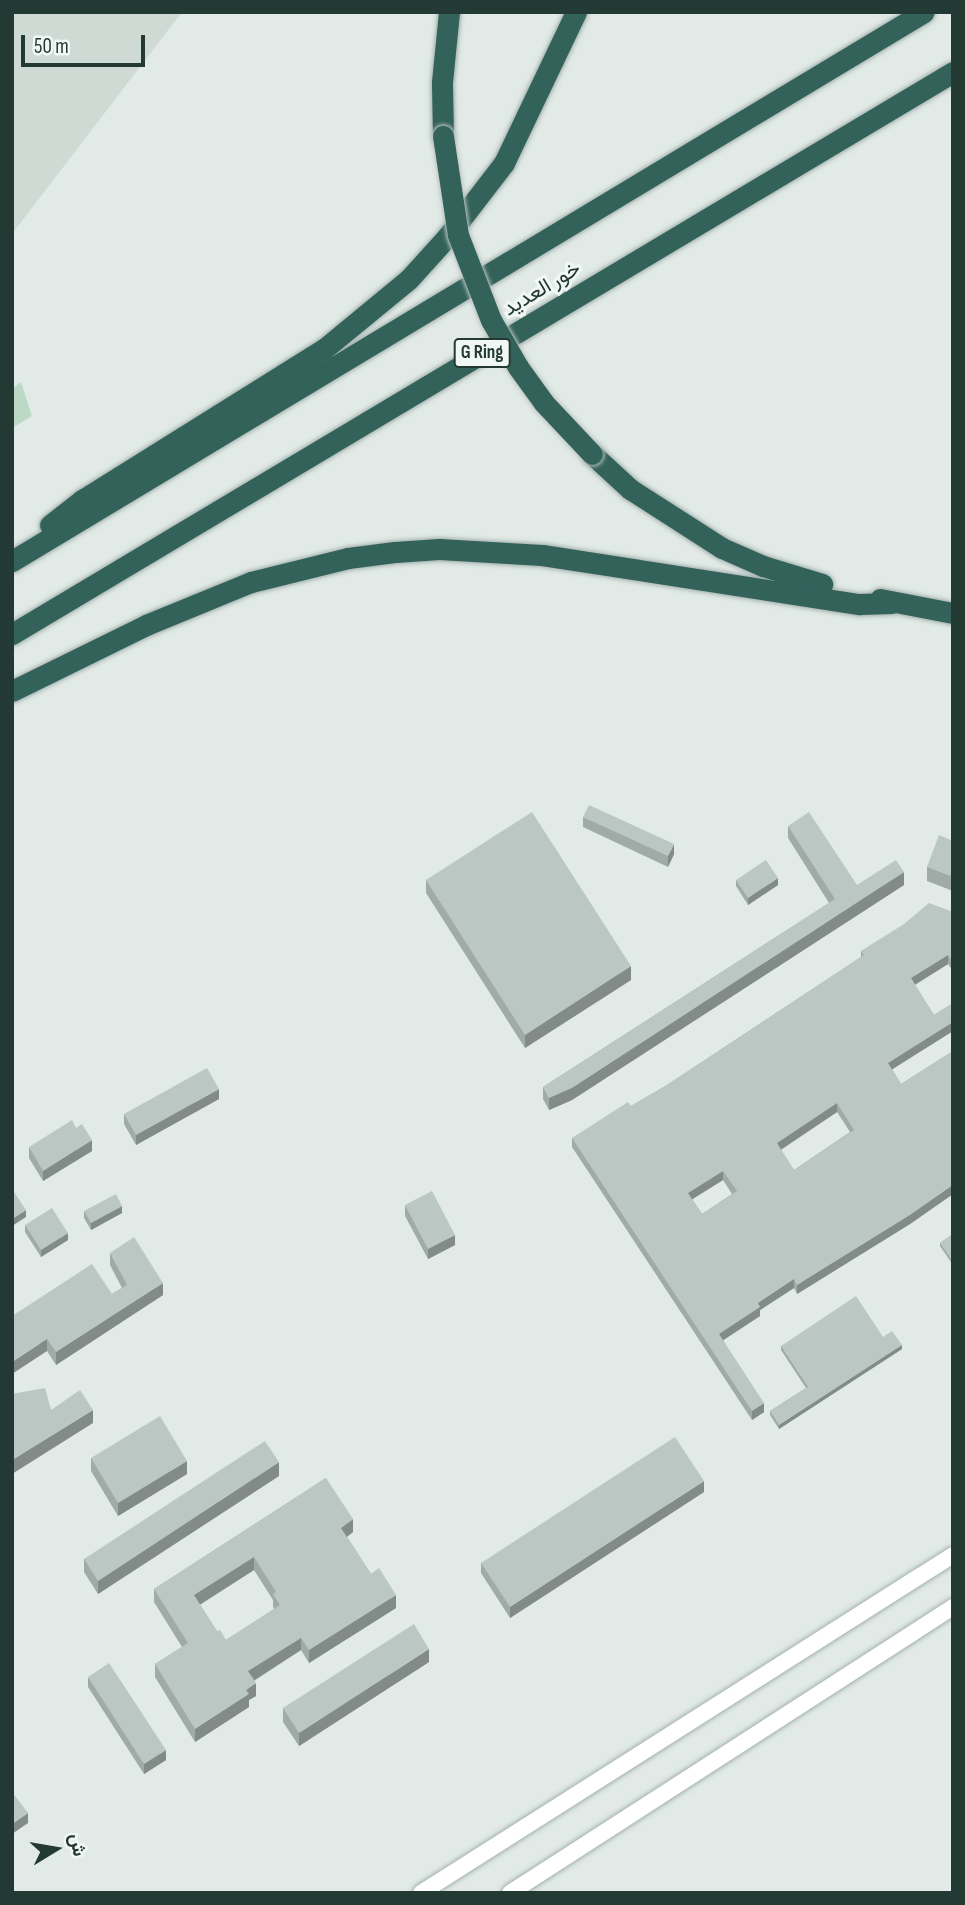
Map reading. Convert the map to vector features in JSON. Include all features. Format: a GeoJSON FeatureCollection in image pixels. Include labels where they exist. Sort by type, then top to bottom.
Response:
{"type":"FeatureCollection","features":[{"type":"Feature","properties":{"kind":"highway"},"geometry":{"type":"LineString","coordinates":[[449,12],[442,82],[443,136],[458,235],[491,320],[517,367],[544,403],[592,454],[630,489],[722,548],[806,580],[892,603],[953,613]]}},
{"type":"Feature","properties":{"kind":"highway"},"geometry":{"type":"LineString","coordinates":[[12,555],[82,500],[324,349],[409,279],[447,237],[504,163],[576,12]]}},
{"type":"Feature","properties":{"kind":"highway","name":"خور العديد"},"geometry":{"type":"LineString","coordinates":[[12,561],[924,12]]}},
{"type":"Feature","properties":{"kind":"highway","name":"خور العديد"},"geometry":{"type":"LineString","coordinates":[[12,634],[953,72]]}},
{"type":"Feature","properties":{"kind":"highway"},"geometry":{"type":"LineString","coordinates":[[12,691],[146,625],[251,582],[335,561],[396,552],[466,549],[542,555],[860,604],[892,603]]}},
{"type":"Feature","properties":{"kind":"street"},"geometry":{"type":"LineString","coordinates":[[421,1893],[953,1555]]}},
{"type":"Feature","properties":{"kind":"street"},"geometry":{"type":"LineString","coordinates":[[510,1893],[953,1607]]}},
{"type":"Feature","properties":{"kind":"shaded area"},"geometry":{"type":"Polygon","coordinates":[[[12,12],[182,12],[12,234],[12,12]]]}},
{"type":"Feature","properties":{"kind":"green space"},"geometry":{"type":"Polygon","coordinates":[[[21,382],[32,416],[12,428],[12,389],[21,382]]]}},
{"type":"Feature","properties":{"kind":"building"},"geometry":{"type":"Polygon","coordinates":[[[589,805],[674,844],[668,856],[583,817],[589,805]]]}},
{"type":"Feature","properties":{"kind":"building"},"geometry":{"type":"Polygon","coordinates":[[[532,812],[631,966],[525,1035],[426,880],[532,812]]]}},
{"type":"Feature","properties":{"kind":"building"},"geometry":{"type":"Polygon","coordinates":[[[809,812],[857,885],[896,860],[904,872],[572,1088],[549,1098],[543,1087],[835,899],[788,826],[809,812]]]}},
{"type":"Feature","properties":{"kind":"building"},"geometry":{"type":"Polygon","coordinates":[[[939,835],[953,841],[953,877],[927,867],[939,835]]]}},
{"type":"Feature","properties":{"kind":"building"},"geometry":{"type":"Polygon","coordinates":[[[766,860],[778,878],[748,898],[736,880],[766,860]]]}},
{"type":"Feature","properties":{"kind":"building"},"geometry":{"type":"Polygon","coordinates":[[[929,903],[953,912],[953,962],[948,955],[911,978],[934,1015],[953,1003],[953,1022],[888,1063],[901,1084],[953,1051],[953,1185],[797,1285],[794,1279],[758,1303],[760,1307],[719,1334],[764,1403],[752,1411],[572,1138],[628,1102],[631,1106],[667,1085],[864,955],[861,951],[904,924],[929,903]],[[837,1103],[777,1143],[794,1170],[854,1130],[837,1103]],[[723,1171],[688,1193],[702,1214],[737,1191],[723,1171]]]}},
{"type":"Feature","properties":{"kind":"building"},"geometry":{"type":"Polygon","coordinates":[[[207,1068],[219,1089],[136,1135],[124,1114],[207,1068]]]}},
{"type":"Feature","properties":{"kind":"building"},"geometry":{"type":"Polygon","coordinates":[[[72,1120],[76,1128],[82,1124],[92,1140],[43,1171],[29,1147],[72,1120]]]}},
{"type":"Feature","properties":{"kind":"building"},"geometry":{"type":"Polygon","coordinates":[[[12,1189],[26,1210],[12,1219],[12,1189]]]}},
{"type":"Feature","properties":{"kind":"building"},"geometry":{"type":"Polygon","coordinates":[[[432,1191],[455,1235],[428,1249],[405,1205],[432,1191]]]}},
{"type":"Feature","properties":{"kind":"building"},"geometry":{"type":"Polygon","coordinates":[[[116,1194],[122,1206],[91,1223],[84,1211],[116,1194]]]}},
{"type":"Feature","properties":{"kind":"building"},"geometry":{"type":"Polygon","coordinates":[[[52,1208],[68,1233],[41,1250],[25,1225],[52,1208]]]}},
{"type":"Feature","properties":{"kind":"building"},"geometry":{"type":"Polygon","coordinates":[[[953,1234],[953,1262],[940,1243],[953,1234]]]}},
{"type":"Feature","properties":{"kind":"building"},"geometry":{"type":"Polygon","coordinates":[[[134,1237],[163,1283],[56,1352],[47,1339],[12,1362],[12,1316],[92,1264],[112,1294],[127,1285],[110,1253],[134,1237]]]}},
{"type":"Feature","properties":{"kind":"building"},"geometry":{"type":"Polygon","coordinates":[[[856,1296],[883,1337],[892,1331],[902,1345],[779,1425],[770,1411],[808,1387],[781,1346],[856,1296]]]}},
{"type":"Feature","properties":{"kind":"building"},"geometry":{"type":"Polygon","coordinates":[[[45,1388],[51,1410],[80,1390],[93,1410],[12,1460],[12,1394],[45,1388]]]}},
{"type":"Feature","properties":{"kind":"building"},"geometry":{"type":"Polygon","coordinates":[[[160,1416],[187,1461],[118,1503],[91,1458],[160,1416]]]}},
{"type":"Feature","properties":{"kind":"building"},"geometry":{"type":"Polygon","coordinates":[[[675,1437],[704,1481],[510,1607],[481,1563],[675,1437]]]}},
{"type":"Feature","properties":{"kind":"building"},"geometry":{"type":"Polygon","coordinates":[[[265,1441],[279,1462],[98,1581],[84,1559],[265,1441]]]}},
{"type":"Feature","properties":{"kind":"building"},"geometry":{"type":"Polygon","coordinates":[[[326,1478],[353,1519],[341,1528],[371,1574],[379,1568],[396,1595],[309,1650],[301,1638],[248,1671],[256,1683],[246,1690],[249,1694],[195,1729],[155,1664],[188,1643],[154,1589],[326,1478]],[[254,1557],[194,1595],[217,1631],[220,1630],[226,1640],[280,1605],[273,1594],[276,1592],[254,1557]]]}},
{"type":"Feature","properties":{"kind":"building"},"geometry":{"type":"Polygon","coordinates":[[[414,1624],[429,1649],[299,1733],[283,1708],[414,1624]]]}},
{"type":"Feature","properties":{"kind":"building"},"geometry":{"type":"Polygon","coordinates":[[[109,1663],[166,1750],[144,1764],[88,1677],[109,1663]]]}},
{"type":"Feature","properties":{"kind":"building"},"geometry":{"type":"Polygon","coordinates":[[[12,1792],[28,1813],[12,1824],[12,1792]]]}}]}
